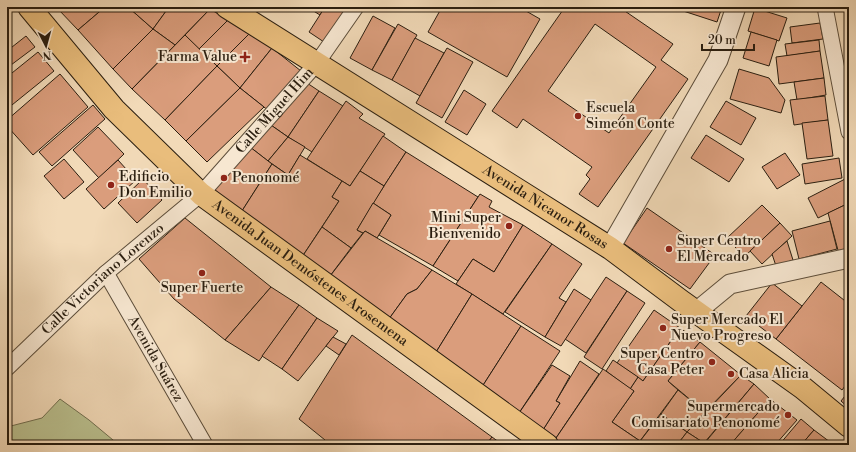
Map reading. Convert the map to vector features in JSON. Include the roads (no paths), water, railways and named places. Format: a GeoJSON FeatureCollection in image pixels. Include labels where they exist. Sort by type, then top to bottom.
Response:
{"type":"FeatureCollection","features":[{"type":"Feature","properties":{"kind":"main road","name":"Avenida Juan Demóstenes Arosemena"},"geometry":{"type":"LineString","coordinates":[[29,7],[114,109],[201,194],[547,445]]}},
{"type":"Feature","properties":{"kind":"main road","name":"Avenida Nicanor Rosas"},"geometry":{"type":"LineString","coordinates":[[227,7],[610,248],[696,312],[803,388],[849,426]]}},
{"type":"Feature","properties":{"kind":"street","name":"Calle Miguel Him"},"geometry":{"type":"LineString","coordinates":[[201,194],[317,63],[356,7]]}},
{"type":"Feature","properties":{"kind":"street"},"geometry":{"type":"LineString","coordinates":[[610,248],[718,60],[736,7]]}},
{"type":"Feature","properties":{"kind":"street"},"geometry":{"type":"LineString","coordinates":[[825,7],[849,132]]}},
{"type":"Feature","properties":{"kind":"street","name":"Calle Victoriano Lorenzo"},"geometry":{"type":"LineString","coordinates":[[7,368],[106,273],[201,194]]}},
{"type":"Feature","properties":{"kind":"street"},"geometry":{"type":"LineString","coordinates":[[696,312],[730,284],[849,258]]}},
{"type":"Feature","properties":{"kind":"street","name":"Avenida Suárez"},"geometry":{"type":"LineString","coordinates":[[106,273],[205,445]]}},
{"type":"Feature","properties":{"kind":"place","name":"Farma Value"},"geometry":{"type":"Point","coordinates":[245,57]}},
{"type":"Feature","properties":{"kind":"place","name":"Escuela Simeón Conte"},"geometry":{"type":"Point","coordinates":[578,116]}},
{"type":"Feature","properties":{"kind":"place","name":"Penonomé"},"geometry":{"type":"Point","coordinates":[224,178]}},
{"type":"Feature","properties":{"kind":"place","name":"Edificio Don Emilio"},"geometry":{"type":"Point","coordinates":[111,185]}},
{"type":"Feature","properties":{"kind":"place","name":"Mini Super Bienvenido"},"geometry":{"type":"Point","coordinates":[509,226]}},
{"type":"Feature","properties":{"kind":"place","name":"Super Centro El Mercado"},"geometry":{"type":"Point","coordinates":[669,249]}},
{"type":"Feature","properties":{"kind":"place","name":"Super Fuerte"},"geometry":{"type":"Point","coordinates":[202,273]}},
{"type":"Feature","properties":{"kind":"place","name":"Super Mercado El Nuevo Progreso"},"geometry":{"type":"Point","coordinates":[663,328]}},
{"type":"Feature","properties":{"kind":"place","name":"Super Centro Casa Peter"},"geometry":{"type":"Point","coordinates":[712,362]}},
{"type":"Feature","properties":{"kind":"place","name":"Casa Alicia"},"geometry":{"type":"Point","coordinates":[731,374]}},
{"type":"Feature","properties":{"kind":"place","name":"Supermercado Comisariato Penonomé"},"geometry":{"type":"Point","coordinates":[788,415]}}]}
